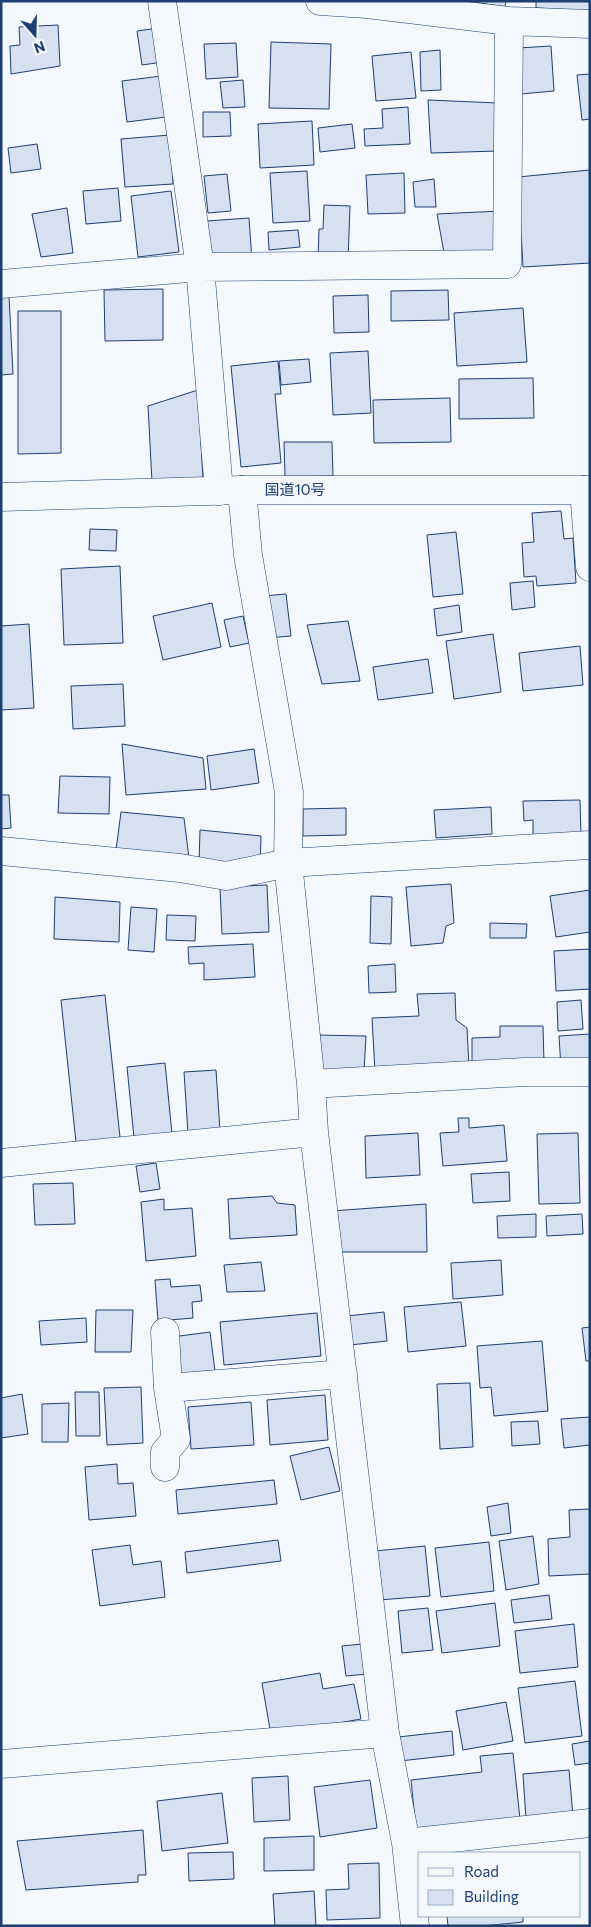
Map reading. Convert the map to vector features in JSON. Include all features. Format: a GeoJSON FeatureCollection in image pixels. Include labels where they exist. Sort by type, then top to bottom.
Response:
{"type":"FeatureCollection","features":[{"type":"Feature","properties":{"kind":"main road"},"geometry":{"type":"LineString","coordinates":[[162,1],[230,490],[248,555],[289,792],[288,863],[311,1084],[314,1132],[385,1733],[406,1843],[415,1926]]}},
{"type":"Feature","properties":{"kind":"main road"},"geometry":{"type":"LineString","coordinates":[[320,1],[366,3],[509,21],[590,24]]}},
{"type":"Feature","properties":{"kind":"main road"},"geometry":{"type":"LineString","coordinates":[[1,284],[200,267],[507,264],[509,21]]}},
{"type":"Feature","properties":{"kind":"main road","name":"国道10号"},"geometry":{"type":"LineString","coordinates":[[1,497],[230,490],[587,490]]}},
{"type":"Feature","properties":{"kind":"main road"},"geometry":{"type":"LineString","coordinates":[[587,490],[590,567]]}},
{"type":"Feature","properties":{"kind":"main road"},"geometry":{"type":"LineString","coordinates":[[1,851],[180,868],[226,876],[288,863],[590,846]]}},
{"type":"Feature","properties":{"kind":"main road"},"geometry":{"type":"LineString","coordinates":[[311,1084],[524,1072],[590,1072]]}},
{"type":"Feature","properties":{"kind":"main road"},"geometry":{"type":"LineString","coordinates":[[1,1163],[314,1132]]}},
{"type":"Feature","properties":{"kind":"main road"},"geometry":{"type":"LineString","coordinates":[[165,1332],[168,1388],[176,1439],[165,1452],[165,1467]]}},
{"type":"Feature","properties":{"kind":"main road"},"geometry":{"type":"LineString","coordinates":[[168,1388],[343,1374]]}},
{"type":"Feature","properties":{"kind":"main road"},"geometry":{"type":"LineString","coordinates":[[1,1764],[385,1733]]}},
{"type":"Feature","properties":{"kind":"main road"},"geometry":{"type":"LineString","coordinates":[[406,1843],[590,1823]]}},
{"type":"Feature","properties":{"kind":"building"},"geometry":{"type":"Polygon","coordinates":[[[467,1],[506,1],[505,7],[467,1]]]}},
{"type":"Feature","properties":{"kind":"building"},"geometry":{"type":"Polygon","coordinates":[[[536,1],[590,1],[590,11],[536,8],[536,1]]]}},
{"type":"Feature","properties":{"kind":"building"},"geometry":{"type":"Polygon","coordinates":[[[58,25],[60,66],[11,74],[10,46],[20,45],[19,27],[58,25]]]}},
{"type":"Feature","properties":{"kind":"building"},"geometry":{"type":"Polygon","coordinates":[[[158,28],[163,62],[142,65],[137,31],[158,28]]]}},
{"type":"Feature","properties":{"kind":"building"},"geometry":{"type":"Polygon","coordinates":[[[271,42],[331,44],[329,109],[269,108],[271,42]]]}},
{"type":"Feature","properties":{"kind":"building"},"geometry":{"type":"Polygon","coordinates":[[[236,43],[238,77],[206,79],[204,44],[236,43]]]}},
{"type":"Feature","properties":{"kind":"building"},"geometry":{"type":"Polygon","coordinates":[[[551,46],[554,91],[521,94],[518,48],[551,46]]]}},
{"type":"Feature","properties":{"kind":"building"},"geometry":{"type":"Polygon","coordinates":[[[440,50],[441,90],[421,91],[420,52],[440,50]]]}},
{"type":"Feature","properties":{"kind":"building"},"geometry":{"type":"Polygon","coordinates":[[[411,52],[416,98],[376,101],[372,56],[411,52]]]}},
{"type":"Feature","properties":{"kind":"building"},"geometry":{"type":"Polygon","coordinates":[[[590,74],[590,119],[582,120],[577,75],[590,74]]]}},
{"type":"Feature","properties":{"kind":"building"},"geometry":{"type":"Polygon","coordinates":[[[161,76],[166,117],[127,122],[122,81],[161,76]]]}},
{"type":"Feature","properties":{"kind":"building"},"geometry":{"type":"Polygon","coordinates":[[[243,80],[245,107],[223,108],[220,82],[243,80]]]}},
{"type":"Feature","properties":{"kind":"building"},"geometry":{"type":"Polygon","coordinates":[[[428,100],[498,103],[498,151],[431,153],[428,100]]]}},
{"type":"Feature","properties":{"kind":"building"},"geometry":{"type":"Polygon","coordinates":[[[408,107],[410,144],[365,146],[364,129],[383,128],[382,109],[408,107]]]}},
{"type":"Feature","properties":{"kind":"building"},"geometry":{"type":"Polygon","coordinates":[[[203,112],[230,112],[231,136],[203,137],[203,112]]]}},
{"type":"Feature","properties":{"kind":"building"},"geometry":{"type":"Polygon","coordinates":[[[312,121],[314,165],[260,168],[258,124],[312,121]]]}},
{"type":"Feature","properties":{"kind":"building"},"geometry":{"type":"Polygon","coordinates":[[[352,124],[355,148],[320,152],[318,128],[352,124]]]}},
{"type":"Feature","properties":{"kind":"building"},"geometry":{"type":"Polygon","coordinates":[[[170,135],[173,184],[125,187],[121,139],[170,135]]]}},
{"type":"Feature","properties":{"kind":"building"},"geometry":{"type":"Polygon","coordinates":[[[37,144],[41,169],[11,173],[8,148],[37,144]]]}},
{"type":"Feature","properties":{"kind":"building"},"geometry":{"type":"Polygon","coordinates":[[[590,170],[590,263],[523,267],[518,177],[590,170]]]}},
{"type":"Feature","properties":{"kind":"building"},"geometry":{"type":"Polygon","coordinates":[[[307,171],[310,221],[273,223],[270,173],[307,171]]]}},
{"type":"Feature","properties":{"kind":"building"},"geometry":{"type":"Polygon","coordinates":[[[404,173],[405,213],[368,214],[366,175],[404,173]]]}},
{"type":"Feature","properties":{"kind":"building"},"geometry":{"type":"Polygon","coordinates":[[[227,174],[231,211],[208,213],[204,176],[227,174]]]}},
{"type":"Feature","properties":{"kind":"building"},"geometry":{"type":"Polygon","coordinates":[[[434,179],[436,207],[415,207],[413,182],[434,179]]]}},
{"type":"Feature","properties":{"kind":"building"},"geometry":{"type":"Polygon","coordinates":[[[118,188],[121,221],[86,224],[83,191],[118,188]]]}},
{"type":"Feature","properties":{"kind":"building"},"geometry":{"type":"Polygon","coordinates":[[[171,191],[179,252],[138,257],[131,196],[171,191]]]}},
{"type":"Feature","properties":{"kind":"building"},"geometry":{"type":"Polygon","coordinates":[[[324,205],[350,206],[348,262],[318,261],[319,229],[323,229],[324,205]]]}},
{"type":"Feature","properties":{"kind":"building"},"geometry":{"type":"Polygon","coordinates":[[[67,208],[73,253],[41,257],[32,214],[67,208]]]}},
{"type":"Feature","properties":{"kind":"building"},"geometry":{"type":"Polygon","coordinates":[[[501,211],[502,257],[445,258],[437,214],[501,211]]]}},
{"type":"Feature","properties":{"kind":"building"},"geometry":{"type":"Polygon","coordinates":[[[249,218],[252,261],[210,264],[207,221],[249,218]]]}},
{"type":"Feature","properties":{"kind":"building"},"geometry":{"type":"Polygon","coordinates":[[[298,230],[300,247],[269,250],[268,232],[298,230]]]}},
{"type":"Feature","properties":{"kind":"building"},"geometry":{"type":"Polygon","coordinates":[[[163,289],[163,340],[105,341],[104,290],[163,289]]]}},
{"type":"Feature","properties":{"kind":"building"},"geometry":{"type":"Polygon","coordinates":[[[448,290],[449,320],[391,321],[391,291],[448,290]]]}},
{"type":"Feature","properties":{"kind":"building"},"geometry":{"type":"Polygon","coordinates":[[[368,295],[369,332],[334,333],[333,296],[368,295]]]}},
{"type":"Feature","properties":{"kind":"building"},"geometry":{"type":"Polygon","coordinates":[[[1,296],[9,296],[13,374],[1,375],[1,296]]]}},
{"type":"Feature","properties":{"kind":"building"},"geometry":{"type":"Polygon","coordinates":[[[523,308],[527,362],[457,366],[454,313],[523,308]]]}},
{"type":"Feature","properties":{"kind":"building"},"geometry":{"type":"Polygon","coordinates":[[[18,311],[61,311],[61,453],[18,454],[18,311]]]}},
{"type":"Feature","properties":{"kind":"building"},"geometry":{"type":"Polygon","coordinates":[[[368,351],[371,413],[333,415],[330,353],[368,351]]]}},
{"type":"Feature","properties":{"kind":"building"},"geometry":{"type":"Polygon","coordinates":[[[309,359],[311,382],[281,385],[279,361],[309,359]]]}},
{"type":"Feature","properties":{"kind":"building"},"geometry":{"type":"Polygon","coordinates":[[[278,361],[281,394],[275,394],[281,463],[241,467],[231,366],[278,361]]]}},
{"type":"Feature","properties":{"kind":"building"},"geometry":{"type":"Polygon","coordinates":[[[533,378],[534,418],[459,419],[459,379],[533,378]]]}},
{"type":"Feature","properties":{"kind":"building"},"geometry":{"type":"Polygon","coordinates":[[[198,390],[203,479],[152,482],[148,406],[198,390]]]}},
{"type":"Feature","properties":{"kind":"building"},"geometry":{"type":"Polygon","coordinates":[[[450,398],[451,442],[374,443],[373,400],[450,398]]]}},
{"type":"Feature","properties":{"kind":"building"},"geometry":{"type":"Polygon","coordinates":[[[284,442],[332,442],[333,476],[285,477],[284,442]]]}},
{"type":"Feature","properties":{"kind":"building"},"geometry":{"type":"Polygon","coordinates":[[[561,511],[564,539],[573,538],[576,583],[537,586],[536,576],[524,577],[522,543],[534,542],[532,513],[561,511]]]}},
{"type":"Feature","properties":{"kind":"building"},"geometry":{"type":"Polygon","coordinates":[[[90,529],[117,530],[116,551],[89,550],[90,529]]]}},
{"type":"Feature","properties":{"kind":"building"},"geometry":{"type":"Polygon","coordinates":[[[456,532],[463,594],[433,597],[427,535],[456,532]]]}},
{"type":"Feature","properties":{"kind":"building"},"geometry":{"type":"Polygon","coordinates":[[[120,566],[123,643],[64,645],[61,569],[120,566]]]}},
{"type":"Feature","properties":{"kind":"building"},"geometry":{"type":"Polygon","coordinates":[[[533,581],[535,607],[512,610],[510,583],[533,581]]]}},
{"type":"Feature","properties":{"kind":"building"},"geometry":{"type":"Polygon","coordinates":[[[286,594],[291,636],[268,638],[263,596],[286,594]]]}},
{"type":"Feature","properties":{"kind":"building"},"geometry":{"type":"Polygon","coordinates":[[[212,603],[221,647],[163,660],[153,616],[212,603]]]}},
{"type":"Feature","properties":{"kind":"building"},"geometry":{"type":"Polygon","coordinates":[[[459,605],[462,632],[437,636],[434,609],[459,605]]]}},
{"type":"Feature","properties":{"kind":"building"},"geometry":{"type":"Polygon","coordinates":[[[243,616],[249,643],[230,647],[224,620],[243,616]]]}},
{"type":"Feature","properties":{"kind":"building"},"geometry":{"type":"Polygon","coordinates":[[[348,621],[360,681],[322,684],[307,625],[348,621]]]}},
{"type":"Feature","properties":{"kind":"building"},"geometry":{"type":"Polygon","coordinates":[[[29,624],[34,708],[1,710],[1,626],[29,624]]]}},
{"type":"Feature","properties":{"kind":"building"},"geometry":{"type":"Polygon","coordinates":[[[493,634],[501,692],[454,699],[446,641],[493,634]]]}},
{"type":"Feature","properties":{"kind":"building"},"geometry":{"type":"Polygon","coordinates":[[[580,646],[583,685],[523,691],[519,653],[580,646]]]}},
{"type":"Feature","properties":{"kind":"building"},"geometry":{"type":"Polygon","coordinates":[[[428,659],[433,693],[378,700],[373,667],[428,659]]]}},
{"type":"Feature","properties":{"kind":"building"},"geometry":{"type":"Polygon","coordinates":[[[123,684],[125,726],[73,729],[71,686],[123,684]]]}},
{"type":"Feature","properties":{"kind":"building"},"geometry":{"type":"Polygon","coordinates":[[[122,744],[203,758],[206,789],[126,795],[122,744]]]}},
{"type":"Feature","properties":{"kind":"building"},"geometry":{"type":"Polygon","coordinates":[[[254,749],[259,783],[211,790],[207,756],[254,749]]]}},
{"type":"Feature","properties":{"kind":"building"},"geometry":{"type":"Polygon","coordinates":[[[60,776],[110,777],[109,814],[58,813],[60,776]]]}},
{"type":"Feature","properties":{"kind":"building"},"geometry":{"type":"Polygon","coordinates":[[[1,795],[9,795],[11,828],[1,829],[1,795]]]}},
{"type":"Feature","properties":{"kind":"building"},"geometry":{"type":"Polygon","coordinates":[[[580,800],[581,836],[533,837],[533,820],[524,821],[523,801],[580,800]]]}},
{"type":"Feature","properties":{"kind":"building"},"geometry":{"type":"Polygon","coordinates":[[[491,807],[492,834],[436,838],[434,810],[491,807]]]}},
{"type":"Feature","properties":{"kind":"building"},"geometry":{"type":"Polygon","coordinates":[[[346,808],[346,835],[303,836],[303,809],[346,808]]]}},
{"type":"Feature","properties":{"kind":"building"},"geometry":{"type":"Polygon","coordinates":[[[121,812],[184,818],[189,858],[116,850],[121,812]]]}},
{"type":"Feature","properties":{"kind":"building"},"geometry":{"type":"Polygon","coordinates":[[[200,830],[261,836],[260,867],[199,864],[200,830]]]}},
{"type":"Feature","properties":{"kind":"building"},"geometry":{"type":"Polygon","coordinates":[[[451,884],[454,923],[446,926],[443,943],[411,946],[406,887],[451,884]]]}},
{"type":"Feature","properties":{"kind":"building"},"geometry":{"type":"Polygon","coordinates":[[[267,885],[269,932],[222,934],[220,887],[267,885]]]}},
{"type":"Feature","properties":{"kind":"building"},"geometry":{"type":"Polygon","coordinates":[[[590,890],[590,932],[556,937],[550,896],[590,890]]]}},
{"type":"Feature","properties":{"kind":"building"},"geometry":{"type":"Polygon","coordinates":[[[371,896],[392,897],[391,944],[370,943],[371,896]]]}},
{"type":"Feature","properties":{"kind":"building"},"geometry":{"type":"Polygon","coordinates":[[[55,897],[120,902],[119,942],[54,939],[55,897]]]}},
{"type":"Feature","properties":{"kind":"building"},"geometry":{"type":"Polygon","coordinates":[[[131,907],[157,909],[154,952],[128,950],[131,907]]]}},
{"type":"Feature","properties":{"kind":"building"},"geometry":{"type":"Polygon","coordinates":[[[167,915],[196,916],[195,941],[166,940],[167,915]]]}},
{"type":"Feature","properties":{"kind":"building"},"geometry":{"type":"Polygon","coordinates":[[[490,923],[527,924],[526,938],[490,938],[490,923]]]}},
{"type":"Feature","properties":{"kind":"building"},"geometry":{"type":"Polygon","coordinates":[[[253,944],[255,977],[204,980],[204,963],[189,964],[188,947],[253,944]]]}},
{"type":"Feature","properties":{"kind":"building"},"geometry":{"type":"Polygon","coordinates":[[[590,949],[590,989],[556,991],[554,951],[590,949]]]}},
{"type":"Feature","properties":{"kind":"building"},"geometry":{"type":"Polygon","coordinates":[[[395,964],[396,992],[369,993],[368,966],[395,964]]]}},
{"type":"Feature","properties":{"kind":"building"},"geometry":{"type":"Polygon","coordinates":[[[455,993],[456,1020],[467,1028],[469,1067],[375,1072],[372,1018],[419,1016],[417,994],[455,993]]]}},
{"type":"Feature","properties":{"kind":"building"},"geometry":{"type":"Polygon","coordinates":[[[105,995],[121,1147],[77,1152],[61,1000],[105,995]]]}},
{"type":"Feature","properties":{"kind":"building"},"geometry":{"type":"Polygon","coordinates":[[[581,1000],[583,1029],[558,1031],[557,1002],[581,1000]]]}},
{"type":"Feature","properties":{"kind":"building"},"geometry":{"type":"Polygon","coordinates":[[[500,1026],[543,1026],[544,1063],[472,1064],[472,1038],[500,1037],[500,1026]]]}},
{"type":"Feature","properties":{"kind":"building"},"geometry":{"type":"Polygon","coordinates":[[[590,1034],[590,1066],[561,1068],[559,1036],[590,1034]]]}},
{"type":"Feature","properties":{"kind":"building"},"geometry":{"type":"Polygon","coordinates":[[[317,1035],[366,1036],[364,1071],[316,1070],[317,1035]]]}},
{"type":"Feature","properties":{"kind":"building"},"geometry":{"type":"Polygon","coordinates":[[[165,1063],[172,1134],[134,1138],[127,1067],[165,1063]]]}},
{"type":"Feature","properties":{"kind":"building"},"geometry":{"type":"Polygon","coordinates":[[[216,1070],[220,1131],[188,1133],[184,1072],[216,1070]]]}},
{"type":"Feature","properties":{"kind":"building"},"geometry":{"type":"Polygon","coordinates":[[[458,1118],[469,1118],[469,1128],[504,1125],[507,1161],[443,1166],[440,1133],[459,1132],[458,1118]]]}},
{"type":"Feature","properties":{"kind":"building"},"geometry":{"type":"Polygon","coordinates":[[[418,1133],[420,1175],[366,1178],[365,1136],[418,1133]]]}},
{"type":"Feature","properties":{"kind":"building"},"geometry":{"type":"Polygon","coordinates":[[[578,1133],[580,1203],[539,1204],[537,1134],[578,1133]]]}},
{"type":"Feature","properties":{"kind":"building"},"geometry":{"type":"Polygon","coordinates":[[[156,1163],[160,1189],[140,1192],[136,1166],[156,1163]]]}},
{"type":"Feature","properties":{"kind":"building"},"geometry":{"type":"Polygon","coordinates":[[[509,1172],[510,1201],[473,1203],[471,1174],[509,1172]]]}},
{"type":"Feature","properties":{"kind":"building"},"geometry":{"type":"Polygon","coordinates":[[[73,1183],[75,1224],[35,1225],[33,1184],[73,1183]]]}},
{"type":"Feature","properties":{"kind":"building"},"geometry":{"type":"Polygon","coordinates":[[[272,1196],[277,1203],[295,1205],[297,1235],[230,1239],[228,1199],[272,1196]]]}},
{"type":"Feature","properties":{"kind":"building"},"geometry":{"type":"Polygon","coordinates":[[[164,1199],[164,1210],[192,1208],[196,1256],[146,1261],[141,1202],[164,1199]]]}},
{"type":"Feature","properties":{"kind":"building"},"geometry":{"type":"Polygon","coordinates":[[[426,1204],[427,1252],[335,1252],[332,1211],[426,1204]]]}},
{"type":"Feature","properties":{"kind":"building"},"geometry":{"type":"Polygon","coordinates":[[[536,1214],[536,1237],[498,1238],[497,1216],[536,1214]]]}},
{"type":"Feature","properties":{"kind":"building"},"geometry":{"type":"Polygon","coordinates":[[[582,1214],[583,1234],[547,1236],[546,1216],[582,1214]]]}},
{"type":"Feature","properties":{"kind":"building"},"geometry":{"type":"Polygon","coordinates":[[[501,1260],[503,1295],[453,1299],[451,1263],[501,1260]]]}},
{"type":"Feature","properties":{"kind":"building"},"geometry":{"type":"Polygon","coordinates":[[[261,1262],[265,1291],[227,1292],[224,1265],[261,1262]]]}},
{"type":"Feature","properties":{"kind":"building"},"geometry":{"type":"Polygon","coordinates":[[[170,1279],[171,1287],[200,1285],[202,1301],[192,1302],[193,1318],[158,1321],[155,1280],[170,1279]]]}},
{"type":"Feature","properties":{"kind":"building"},"geometry":{"type":"Polygon","coordinates":[[[461,1302],[466,1346],[408,1352],[404,1307],[461,1302]]]}},
{"type":"Feature","properties":{"kind":"building"},"geometry":{"type":"Polygon","coordinates":[[[96,1310],[133,1310],[131,1352],[95,1352],[96,1310]]]}},
{"type":"Feature","properties":{"kind":"building"},"geometry":{"type":"Polygon","coordinates":[[[384,1312],[387,1341],[350,1345],[347,1316],[384,1312]]]}},
{"type":"Feature","properties":{"kind":"building"},"geometry":{"type":"Polygon","coordinates":[[[317,1313],[321,1356],[224,1365],[220,1322],[317,1313]]]}},
{"type":"Feature","properties":{"kind":"building"},"geometry":{"type":"Polygon","coordinates":[[[86,1318],[87,1342],[41,1345],[39,1321],[86,1318]]]}},
{"type":"Feature","properties":{"kind":"building"},"geometry":{"type":"Polygon","coordinates":[[[590,1327],[590,1361],[586,1361],[582,1328],[590,1327]]]}},
{"type":"Feature","properties":{"kind":"building"},"geometry":{"type":"Polygon","coordinates":[[[210,1332],[215,1371],[177,1376],[172,1337],[210,1332]]]}},
{"type":"Feature","properties":{"kind":"building"},"geometry":{"type":"Polygon","coordinates":[[[542,1341],[548,1411],[494,1416],[491,1387],[480,1388],[477,1346],[542,1341]]]}},
{"type":"Feature","properties":{"kind":"building"},"geometry":{"type":"Polygon","coordinates":[[[470,1383],[473,1447],[440,1449],[437,1384],[470,1383]]]}},
{"type":"Feature","properties":{"kind":"building"},"geometry":{"type":"Polygon","coordinates":[[[141,1387],[143,1443],[107,1445],[104,1388],[141,1387]]]}},
{"type":"Feature","properties":{"kind":"building"},"geometry":{"type":"Polygon","coordinates":[[[75,1392],[99,1392],[100,1436],[76,1436],[75,1392]]]}},
{"type":"Feature","properties":{"kind":"building"},"geometry":{"type":"Polygon","coordinates":[[[22,1394],[28,1434],[1,1438],[1,1398],[22,1394]]]}},
{"type":"Feature","properties":{"kind":"building"},"geometry":{"type":"Polygon","coordinates":[[[325,1395],[328,1440],[270,1445],[267,1400],[325,1395]]]}},
{"type":"Feature","properties":{"kind":"building"},"geometry":{"type":"Polygon","coordinates":[[[251,1402],[254,1445],[191,1449],[188,1407],[251,1402]]]}},
{"type":"Feature","properties":{"kind":"building"},"geometry":{"type":"Polygon","coordinates":[[[69,1403],[68,1442],[42,1442],[42,1404],[69,1403]]]}},
{"type":"Feature","properties":{"kind":"building"},"geometry":{"type":"Polygon","coordinates":[[[590,1417],[590,1445],[564,1448],[561,1419],[590,1417]]]}},
{"type":"Feature","properties":{"kind":"building"},"geometry":{"type":"Polygon","coordinates":[[[538,1421],[540,1444],[512,1446],[511,1422],[538,1421]]]}},
{"type":"Feature","properties":{"kind":"building"},"geometry":{"type":"Polygon","coordinates":[[[329,1447],[340,1491],[301,1500],[290,1456],[329,1447]]]}},
{"type":"Feature","properties":{"kind":"building"},"geometry":{"type":"Polygon","coordinates":[[[117,1464],[118,1484],[133,1483],[136,1516],[89,1520],[85,1467],[117,1464]]]}},
{"type":"Feature","properties":{"kind":"building"},"geometry":{"type":"Polygon","coordinates":[[[274,1480],[277,1504],[178,1514],[176,1490],[274,1480]]]}},
{"type":"Feature","properties":{"kind":"building"},"geometry":{"type":"Polygon","coordinates":[[[508,1503],[511,1533],[491,1536],[487,1507],[508,1503]]]}},
{"type":"Feature","properties":{"kind":"building"},"geometry":{"type":"Polygon","coordinates":[[[590,1509],[590,1574],[549,1576],[548,1539],[570,1537],[569,1510],[590,1509]]]}},
{"type":"Feature","properties":{"kind":"building"},"geometry":{"type":"Polygon","coordinates":[[[533,1536],[539,1584],[506,1590],[499,1541],[533,1536]]]}},
{"type":"Feature","properties":{"kind":"building"},"geometry":{"type":"Polygon","coordinates":[[[278,1540],[281,1561],[187,1573],[185,1552],[278,1540]]]}},
{"type":"Feature","properties":{"kind":"building"},"geometry":{"type":"Polygon","coordinates":[[[489,1542],[494,1591],[441,1597],[435,1548],[489,1542]]]}},
{"type":"Feature","properties":{"kind":"building"},"geometry":{"type":"Polygon","coordinates":[[[130,1545],[133,1565],[161,1561],[165,1597],[100,1606],[92,1550],[130,1545]]]}},
{"type":"Feature","properties":{"kind":"building"},"geometry":{"type":"Polygon","coordinates":[[[425,1546],[430,1596],[379,1600],[375,1551],[425,1546]]]}},
{"type":"Feature","properties":{"kind":"building"},"geometry":{"type":"Polygon","coordinates":[[[549,1595],[552,1619],[514,1623],[511,1600],[549,1595]]]}},
{"type":"Feature","properties":{"kind":"building"},"geometry":{"type":"Polygon","coordinates":[[[495,1603],[500,1646],[442,1653],[436,1611],[495,1603]]]}},
{"type":"Feature","properties":{"kind":"building"},"geometry":{"type":"Polygon","coordinates":[[[428,1608],[433,1650],[402,1653],[398,1611],[428,1608]]]}},
{"type":"Feature","properties":{"kind":"building"},"geometry":{"type":"Polygon","coordinates":[[[574,1624],[578,1667],[520,1673],[515,1631],[574,1624]]]}},
{"type":"Feature","properties":{"kind":"building"},"geometry":{"type":"Polygon","coordinates":[[[362,1644],[367,1674],[346,1676],[342,1646],[362,1644]]]}},
{"type":"Feature","properties":{"kind":"building"},"geometry":{"type":"Polygon","coordinates":[[[320,1673],[323,1689],[354,1684],[361,1719],[271,1735],[262,1683],[320,1673]]]}},
{"type":"Feature","properties":{"kind":"building"},"geometry":{"type":"Polygon","coordinates":[[[575,1681],[582,1736],[525,1743],[518,1688],[575,1681]]]}},
{"type":"Feature","properties":{"kind":"building"},"geometry":{"type":"Polygon","coordinates":[[[506,1702],[513,1741],[463,1750],[456,1711],[506,1702]]]}},
{"type":"Feature","properties":{"kind":"building"},"geometry":{"type":"Polygon","coordinates":[[[452,1731],[454,1755],[400,1761],[398,1737],[452,1731]]]}},
{"type":"Feature","properties":{"kind":"building"},"geometry":{"type":"Polygon","coordinates":[[[590,1741],[590,1763],[575,1765],[572,1744],[590,1741]]]}},
{"type":"Feature","properties":{"kind":"building"},"geometry":{"type":"Polygon","coordinates":[[[513,1753],[520,1819],[416,1830],[411,1780],[482,1772],[480,1756],[513,1753]]]}},
{"type":"Feature","properties":{"kind":"building"},"geometry":{"type":"Polygon","coordinates":[[[569,1770],[573,1816],[526,1819],[523,1774],[569,1770]]]}},
{"type":"Feature","properties":{"kind":"building"},"geometry":{"type":"Polygon","coordinates":[[[288,1776],[290,1820],[254,1822],[252,1778],[288,1776]]]}},
{"type":"Feature","properties":{"kind":"building"},"geometry":{"type":"Polygon","coordinates":[[[370,1780],[377,1828],[320,1837],[314,1787],[370,1780]]]}},
{"type":"Feature","properties":{"kind":"building"},"geometry":{"type":"Polygon","coordinates":[[[222,1793],[228,1843],[162,1851],[157,1801],[222,1793]]]}},
{"type":"Feature","properties":{"kind":"building"},"geometry":{"type":"Polygon","coordinates":[[[143,1830],[146,1875],[138,1875],[138,1882],[26,1890],[17,1841],[143,1830]]]}},
{"type":"Feature","properties":{"kind":"building"},"geometry":{"type":"Polygon","coordinates":[[[314,1836],[314,1870],[264,1871],[264,1838],[314,1836]]]}},
{"type":"Feature","properties":{"kind":"building"},"geometry":{"type":"Polygon","coordinates":[[[233,1852],[234,1879],[189,1881],[188,1853],[233,1852]]]}},
{"type":"Feature","properties":{"kind":"building"},"geometry":{"type":"Polygon","coordinates":[[[379,1863],[380,1918],[327,1920],[326,1890],[349,1889],[348,1864],[379,1863]]]}},
{"type":"Feature","properties":{"kind":"building"},"geometry":{"type":"Polygon","coordinates":[[[314,1891],[316,1926],[275,1926],[273,1894],[314,1891]]]}},
{"type":"Feature","properties":{"kind":"building"},"geometry":{"type":"Polygon","coordinates":[[[447,1917],[523,1917],[523,1922],[483,1926],[448,1926],[447,1917]]]}}]}
